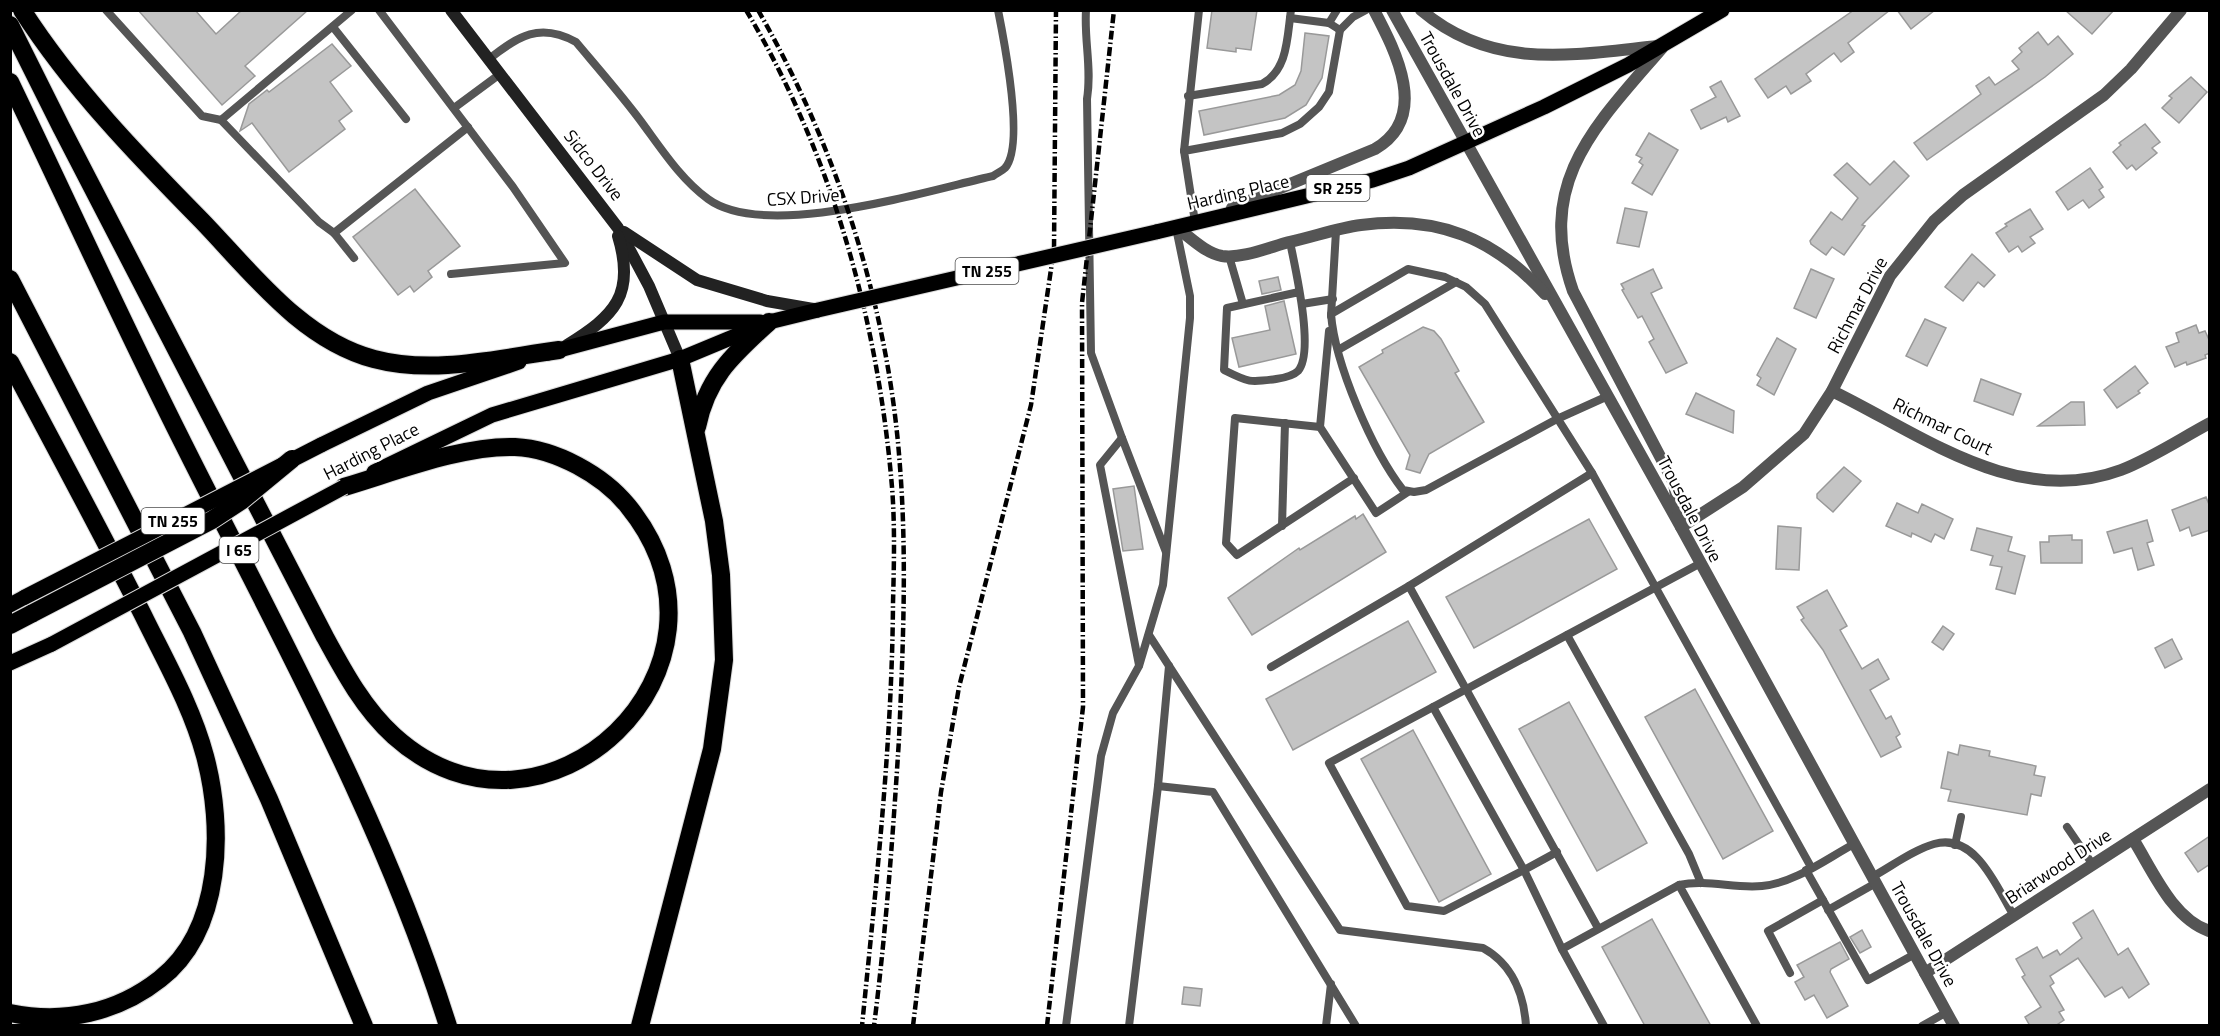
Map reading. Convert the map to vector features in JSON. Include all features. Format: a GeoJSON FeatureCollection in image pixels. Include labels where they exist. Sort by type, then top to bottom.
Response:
{"type":"FeatureCollection","features":[{"type":"Feature","properties":{"kind":"highway"},"geometry":{"type":"LineString","coordinates":[[22,10],[75,84],[137,155],[308,327],[364,356],[409,365],[478,362],[559,350]]}},
{"type":"Feature","properties":{"kind":"highway"},"geometry":{"type":"LineString","coordinates":[[10,25],[330,645],[358,694],[383,725],[407,747],[448,770],[492,778],[520,778],[561,768],[590,754],[617,733],[638,709],[661,662],[668,626],[667,592],[659,558],[648,535],[628,506],[611,488],[568,462],[531,450],[506,447],[472,451],[344,486]]}},
{"type":"Feature","properties":{"kind":"highway","name":"I 65"},"geometry":{"type":"LineString","coordinates":[[10,82],[184,445],[266,602],[355,789],[406,912],[448,1026]]}},
{"type":"Feature","properties":{"kind":"highway"},"geometry":{"type":"LineString","coordinates":[[10,279],[192,632],[269,799],[364,1026]]}},
{"type":"Feature","properties":{"kind":"highway"},"geometry":{"type":"LineString","coordinates":[[696,434],[701,408],[711,383],[734,354],[769,322]]}},
{"type":"Feature","properties":{"kind":"highway"},"geometry":{"type":"LineString","coordinates":[[640,1026],[712,749],[722,688],[724,629],[721,575],[680,359]]}},
{"type":"Feature","properties":{"kind":"highway"},"geometry":{"type":"LineString","coordinates":[[10,362],[101,531],[184,700],[204,753],[215,819],[214,860],[202,919],[186,952],[163,977],[117,1005],[89,1014],[49,1017],[10,1012]]}},
{"type":"Feature","properties":{"kind":"highway"},"geometry":{"type":"LineString","coordinates":[[10,625],[29,605],[212,520],[241,501],[292,459]]}},
{"type":"Feature","properties":{"kind":"main road","name":"Harding Place"},"geometry":{"type":"LineString","coordinates":[[10,663],[52,644],[344,486],[492,415],[680,359],[769,322],[1373,180],[1409,168],[1544,108],[1665,45],[1722,10]]}},
{"type":"Feature","properties":{"kind":"main road","name":"Sidco Drive"},"geometry":{"type":"LineString","coordinates":[[458,13],[489,59],[615,223],[647,281],[680,359]]}},
{"type":"Feature","properties":{"kind":"main road"},"geometry":{"type":"LineString","coordinates":[[559,350],[604,319],[621,295],[625,266],[615,223]]}},
{"type":"Feature","properties":{"kind":"main road","name":"TN 255"},"geometry":{"type":"LineString","coordinates":[[615,223],[672,266],[697,280],[767,301],[818,310]]}},
{"type":"Feature","properties":{"kind":"main road","name":"Harding Place"},"geometry":{"type":"LineString","coordinates":[[292,459],[428,393],[559,350],[664,322],[769,322]]}},
{"type":"Feature","properties":{"kind":"main road"},"geometry":{"type":"LineString","coordinates":[[10,605],[29,605]]}},
{"type":"Feature","properties":{"kind":"street"},"geometry":{"type":"LineString","coordinates":[[1201,220],[1344,162],[1375,148],[1392,137],[1400,122],[1404,87],[1393,46],[1374,10]]}},
{"type":"Feature","properties":{"kind":"street","name":"Trousdale Drive"},"geometry":{"type":"LineString","coordinates":[[1392,10],[1608,396],[1954,1026]]}},
{"type":"Feature","properties":{"kind":"street"},"geometry":{"type":"LineString","coordinates":[[1421,10],[1469,40],[1493,49],[1525,55],[1578,54],[1665,45]]}},
{"type":"Feature","properties":{"kind":"street","name":"Richmar Drive"},"geometry":{"type":"LineString","coordinates":[[1680,527],[1743,487],[1804,435],[1832,391],[1890,276],[1934,221],[1963,195],[2104,94],[2125,76],[2181,10]]}},
{"type":"Feature","properties":{"kind":"street"},"geometry":{"type":"LineString","coordinates":[[1665,45],[1604,118],[1578,158],[1563,192],[1560,231],[1563,264],[1573,291],[1674,483],[1680,527]]}},
{"type":"Feature","properties":{"kind":"street"},"geometry":{"type":"LineString","coordinates":[[1176,227],[1207,250],[1229,256],[1359,225],[1394,222],[1440,227],[1485,243],[1513,261],[1560,311]]}},
{"type":"Feature","properties":{"kind":"street","name":"Richmar Court"},"geometry":{"type":"LineString","coordinates":[[1832,391],[1968,461],[2012,476],[2045,480],[2091,478],[2121,470],[2210,423]]}},
{"type":"Feature","properties":{"kind":"street","name":"Briarwood Drive"},"geometry":{"type":"LineString","coordinates":[[1925,973],[2210,789]]}},
{"type":"Feature","properties":{"kind":"street"},"geometry":{"type":"LineString","coordinates":[[2133,839],[2179,909],[2196,925],[2209,931]]}},
{"type":"Feature","properties":{"kind":"lane"},"geometry":{"type":"LineString","coordinates":[[106,10],[202,116],[221,120],[319,222],[334,233],[354,258]]}},
{"type":"Feature","properties":{"kind":"lane"},"geometry":{"type":"LineString","coordinates":[[221,120],[352,10]]}},
{"type":"Feature","properties":{"kind":"lane"},"geometry":{"type":"LineString","coordinates":[[379,10],[454,108],[565,263],[451,274]]}},
{"type":"Feature","properties":{"kind":"lane","name":"CSX Drive"},"geometry":{"type":"LineString","coordinates":[[489,59],[510,42],[526,34],[551,33],[576,42],[618,91],[684,179],[701,193],[732,212],[779,217],[846,210],[993,176],[1005,167],[1011,153],[1011,78],[998,10]]}},
{"type":"Feature","properties":{"kind":"lane"},"geometry":{"type":"LineString","coordinates":[[1086,10],[1085,30],[1091,76],[1087,99],[1091,353],[1167,553]]}},
{"type":"Feature","properties":{"kind":"lane"},"geometry":{"type":"LineString","coordinates":[[1198,10],[1184,151],[1201,220]]}},
{"type":"Feature","properties":{"kind":"lane"},"geometry":{"type":"LineString","coordinates":[[1329,23],[1337,10]]}},
{"type":"Feature","properties":{"kind":"lane"},"geometry":{"type":"LineString","coordinates":[[1184,151],[1282,133],[1309,116],[1326,99],[1332,85],[1340,30],[1353,17],[1366,10]]}},
{"type":"Feature","properties":{"kind":"lane"},"geometry":{"type":"LineString","coordinates":[[1188,96],[1262,84],[1272,79],[1283,63],[1290,14],[1329,23],[1340,30]]}},
{"type":"Feature","properties":{"kind":"lane"},"geometry":{"type":"LineString","coordinates":[[333,27],[406,119]]}},
{"type":"Feature","properties":{"kind":"lane"},"geometry":{"type":"LineString","coordinates":[[454,108],[501,74]]}},
{"type":"Feature","properties":{"kind":"lane"},"geometry":{"type":"LineString","coordinates":[[334,233],[468,128]]}},
{"type":"Feature","properties":{"kind":"lane"},"geometry":{"type":"LineString","coordinates":[[1066,1026],[1101,756],[1113,713],[1139,666],[1163,585],[1190,318],[1190,296],[1176,227]]}},
{"type":"Feature","properties":{"kind":"lane"},"geometry":{"type":"LineString","coordinates":[[1336,231],[1333,299],[1320,427],[1376,513],[1408,492],[1426,490],[1557,419],[1608,396]]}},
{"type":"Feature","properties":{"kind":"lane"},"geometry":{"type":"LineString","coordinates":[[1290,242],[1302,304],[1304,357],[1298,371],[1286,377],[1251,383],[1224,369],[1227,308],[1299,292]]}},
{"type":"Feature","properties":{"kind":"lane"},"geometry":{"type":"LineString","coordinates":[[1229,256],[1243,304]]}},
{"type":"Feature","properties":{"kind":"lane"},"geometry":{"type":"LineString","coordinates":[[1331,314],[1408,269],[1456,282],[1478,297],[1493,313],[1592,472],[1657,587],[1828,910],[1868,980],[1915,954]]}},
{"type":"Feature","properties":{"kind":"lane"},"geometry":{"type":"LineString","coordinates":[[1338,350],[1456,282]]}},
{"type":"Feature","properties":{"kind":"lane"},"geometry":{"type":"LineString","coordinates":[[1302,304],[1333,299]]}},
{"type":"Feature","properties":{"kind":"lane"},"geometry":{"type":"LineString","coordinates":[[1331,314],[1333,335],[1338,350],[1384,461],[1403,490],[1408,492]]}},
{"type":"Feature","properties":{"kind":"lane"},"geometry":{"type":"LineString","coordinates":[[1320,427],[1235,418],[1226,543],[1237,555],[1354,478]]}},
{"type":"Feature","properties":{"kind":"lane"},"geometry":{"type":"LineString","coordinates":[[1282,526],[1285,423]]}},
{"type":"Feature","properties":{"kind":"lane"},"geometry":{"type":"LineString","coordinates":[[1122,438],[1100,465],[1139,666]]}},
{"type":"Feature","properties":{"kind":"lane"},"geometry":{"type":"LineString","coordinates":[[1271,667],[1409,586],[1592,472]]}},
{"type":"Feature","properties":{"kind":"lane"},"geometry":{"type":"LineString","coordinates":[[1557,852],[1444,911],[1407,906],[1329,763],[1699,564]]}},
{"type":"Feature","properties":{"kind":"lane"},"geometry":{"type":"LineString","coordinates":[[1409,586],[1599,928]]}},
{"type":"Feature","properties":{"kind":"lane"},"geometry":{"type":"LineString","coordinates":[[1149,635],[1340,930],[1483,948],[1503,962],[1510,972],[1522,999],[1526,1026]]}},
{"type":"Feature","properties":{"kind":"lane"},"geometry":{"type":"LineString","coordinates":[[1568,635],[1689,854],[1701,883]]}},
{"type":"Feature","properties":{"kind":"lane"},"geometry":{"type":"LineString","coordinates":[[1129,1026],[1158,786],[1169,666]]}},
{"type":"Feature","properties":{"kind":"lane"},"geometry":{"type":"LineString","coordinates":[[1433,707],[1524,870],[1562,949],[1604,1026]]}},
{"type":"Feature","properties":{"kind":"lane"},"geometry":{"type":"LineString","coordinates":[[1158,786],[1213,792],[1356,1026]]}},
{"type":"Feature","properties":{"kind":"lane"},"geometry":{"type":"LineString","coordinates":[[1955,845],[1961,817]]}},
{"type":"Feature","properties":{"kind":"lane"},"geometry":{"type":"LineString","coordinates":[[2067,827],[2092,865]]}},
{"type":"Feature","properties":{"kind":"lane"},"geometry":{"type":"LineString","coordinates":[[1828,910],[1927,847],[1945,843],[1955,845],[1979,858],[2014,916]]}},
{"type":"Feature","properties":{"kind":"lane"},"geometry":{"type":"LineString","coordinates":[[1562,949],[1679,885],[1701,883],[1761,886],[1782,882],[1854,844]]}},
{"type":"Feature","properties":{"kind":"lane"},"geometry":{"type":"LineString","coordinates":[[1679,885],[1757,1026]]}},
{"type":"Feature","properties":{"kind":"lane"},"geometry":{"type":"LineString","coordinates":[[1790,973],[1768,931],[1823,900]]}},
{"type":"Feature","properties":{"kind":"lane"},"geometry":{"type":"LineString","coordinates":[[1326,1026],[1331,984]]}},
{"type":"Feature","properties":{"kind":"lane"},"geometry":{"type":"LineString","coordinates":[[1922,1026],[1947,1012]]}},
{"type":"Feature","properties":{"kind":"building"},"geometry":{"type":"Polygon","coordinates":[[[138,10],[195,10],[216,34],[242,10],[308,10],[245,66],[255,76],[222,105],[138,10]]]}},
{"type":"Feature","properties":{"kind":"building"},"geometry":{"type":"Polygon","coordinates":[[[1212,10],[1257,10],[1251,50],[1236,48],[1236,52],[1207,48],[1212,10]]]}},
{"type":"Feature","properties":{"kind":"building"},"geometry":{"type":"Polygon","coordinates":[[[1854,10],[1890,10],[1848,43],[1854,52],[1841,62],[1834,53],[1806,74],[1811,81],[1791,94],[1786,86],[1768,98],[1755,79],[1854,10]]]}},
{"type":"Feature","properties":{"kind":"building"},"geometry":{"type":"Polygon","coordinates":[[[1897,10],[1935,10],[1911,29],[1897,10]]]}},
{"type":"Feature","properties":{"kind":"building"},"geometry":{"type":"Polygon","coordinates":[[[2065,10],[2114,10],[2092,34],[2065,10]]]}},
{"type":"Feature","properties":{"kind":"building"},"geometry":{"type":"Polygon","coordinates":[[[2038,32],[2048,45],[2058,36],[2073,54],[2045,77],[1927,160],[1914,143],[1981,94],[1976,86],[1989,77],[1995,85],[2019,69],[2012,61],[2022,52],[2019,48],[2038,32]]]}},
{"type":"Feature","properties":{"kind":"building"},"geometry":{"type":"Polygon","coordinates":[[[1305,33],[1329,36],[1322,78],[1306,105],[1285,118],[1204,135],[1199,111],[1279,95],[1295,85],[1301,71],[1305,33]]]}},
{"type":"Feature","properties":{"kind":"building"},"geometry":{"type":"Polygon","coordinates":[[[332,44],[351,66],[330,82],[352,111],[339,121],[345,129],[289,172],[252,123],[240,131],[249,104],[267,90],[269,92],[332,44]]]}},
{"type":"Feature","properties":{"kind":"building"},"geometry":{"type":"Polygon","coordinates":[[[2191,77],[2207,92],[2179,123],[2162,108],[2172,98],[2169,96],[2191,77]]]}},
{"type":"Feature","properties":{"kind":"building"},"geometry":{"type":"Polygon","coordinates":[[[1721,81],[1740,116],[1728,122],[1726,117],[1701,129],[1691,110],[1716,97],[1710,87],[1721,81]]]}},
{"type":"Feature","properties":{"kind":"building"},"geometry":{"type":"Polygon","coordinates":[[[2145,124],[2160,142],[2152,148],[2157,153],[2136,170],[2132,165],[2127,169],[2113,152],[2121,145],[2119,143],[2145,124]]]}},
{"type":"Feature","properties":{"kind":"building"},"geometry":{"type":"Polygon","coordinates":[[[1649,133],[1678,150],[1652,195],[1632,183],[1643,165],[1639,162],[1642,158],[1636,155],[1649,133]]]}},
{"type":"Feature","properties":{"kind":"building"},"geometry":{"type":"Polygon","coordinates":[[[1894,161],[1909,176],[1862,225],[1865,226],[1844,255],[1832,247],[1826,255],[1811,244],[1810,241],[1831,212],[1842,220],[1858,198],[1834,175],[1847,163],[1870,185],[1894,161]]]}},
{"type":"Feature","properties":{"kind":"building"},"geometry":{"type":"Polygon","coordinates":[[[2090,168],[2103,187],[2099,190],[2104,197],[2089,208],[2083,200],[2068,210],[2056,192],[2090,168]]]}},
{"type":"Feature","properties":{"kind":"building"},"geometry":{"type":"Polygon","coordinates":[[[415,189],[460,246],[428,271],[432,277],[414,292],[410,286],[398,295],[353,237],[415,189]]]}},
{"type":"Feature","properties":{"kind":"building"},"geometry":{"type":"Polygon","coordinates":[[[1625,208],[1647,212],[1639,247],[1617,243],[1625,208]]]}},
{"type":"Feature","properties":{"kind":"building"},"geometry":{"type":"Polygon","coordinates":[[[2030,209],[2043,229],[2030,237],[2035,243],[2022,252],[2018,246],[2009,252],[1996,233],[2007,226],[2005,224],[2030,209]]]}},
{"type":"Feature","properties":{"kind":"building"},"geometry":{"type":"Polygon","coordinates":[[[1972,254],[1995,275],[1984,287],[1978,282],[1963,301],[1945,287],[1972,254]]]}},
{"type":"Feature","properties":{"kind":"building"},"geometry":{"type":"Polygon","coordinates":[[[1653,269],[1662,288],[1651,293],[1687,363],[1666,373],[1649,342],[1654,339],[1642,316],[1638,318],[1621,284],[1653,269]]]}},
{"type":"Feature","properties":{"kind":"building"},"geometry":{"type":"Polygon","coordinates":[[[1811,269],[1834,279],[1816,318],[1794,308],[1811,269]]]}},
{"type":"Feature","properties":{"kind":"building"},"geometry":{"type":"Polygon","coordinates":[[[1278,277],[1281,290],[1262,294],[1259,281],[1278,277]]]}},
{"type":"Feature","properties":{"kind":"building"},"geometry":{"type":"Polygon","coordinates":[[[1284,301],[1296,354],[1239,367],[1232,338],[1270,330],[1265,306],[1284,301]]]}},
{"type":"Feature","properties":{"kind":"building"},"geometry":{"type":"Polygon","coordinates":[[[1925,319],[1946,328],[1927,366],[1906,356],[1925,319]]]}},
{"type":"Feature","properties":{"kind":"building"},"geometry":{"type":"Polygon","coordinates":[[[2196,325],[2199,333],[2205,331],[2210,342],[2210,353],[2205,355],[2206,358],[2175,367],[2166,347],[2179,342],[2176,333],[2196,325]]]}},
{"type":"Feature","properties":{"kind":"building"},"geometry":{"type":"Polygon","coordinates":[[[1423,327],[1434,331],[1441,339],[1459,371],[1455,373],[1484,422],[1429,454],[1420,473],[1406,469],[1410,455],[1359,367],[1383,353],[1382,350],[1423,327]]]}},
{"type":"Feature","properties":{"kind":"building"},"geometry":{"type":"Polygon","coordinates":[[[1777,338],[1796,349],[1774,395],[1757,385],[1761,378],[1757,375],[1777,338]]]}},
{"type":"Feature","properties":{"kind":"building"},"geometry":{"type":"Polygon","coordinates":[[[2135,366],[2148,383],[2138,391],[2140,393],[2117,408],[2104,390],[2135,366]]]}},
{"type":"Feature","properties":{"kind":"building"},"geometry":{"type":"Polygon","coordinates":[[[1981,379],[2021,394],[2013,415],[1974,401],[1981,379]]]}},
{"type":"Feature","properties":{"kind":"building"},"geometry":{"type":"Polygon","coordinates":[[[1696,393],[1734,411],[1733,433],[1686,414],[1696,393]]]}},
{"type":"Feature","properties":{"kind":"building"},"geometry":{"type":"Polygon","coordinates":[[[2071,402],[2084,402],[2085,425],[2038,426],[2071,402]]]}},
{"type":"Feature","properties":{"kind":"building"},"geometry":{"type":"Polygon","coordinates":[[[1844,467],[1861,481],[1833,512],[1817,498],[1817,494],[1844,467]]]}},
{"type":"Feature","properties":{"kind":"building"},"geometry":{"type":"Polygon","coordinates":[[[1134,486],[1143,549],[1123,551],[1113,489],[1134,486]]]}},
{"type":"Feature","properties":{"kind":"building"},"geometry":{"type":"Polygon","coordinates":[[[2206,497],[2210,507],[2210,530],[2192,536],[2189,527],[2180,531],[2172,510],[2206,497]]]}},
{"type":"Feature","properties":{"kind":"building"},"geometry":{"type":"Polygon","coordinates":[[[1897,503],[1918,513],[1922,504],[1953,519],[1944,539],[1935,534],[1931,542],[1912,533],[1911,537],[1886,526],[1897,503]]]}},
{"type":"Feature","properties":{"kind":"building"},"geometry":{"type":"Polygon","coordinates":[[[1363,514],[1386,552],[1252,635],[1228,598],[1299,548],[1300,550],[1355,516],[1356,519],[1363,514]]]}},
{"type":"Feature","properties":{"kind":"building"},"geometry":{"type":"Polygon","coordinates":[[[1589,519],[1617,569],[1474,648],[1446,597],[1589,519]]]}},
{"type":"Feature","properties":{"kind":"building"},"geometry":{"type":"Polygon","coordinates":[[[2147,520],[2153,541],[2147,543],[2154,565],[2138,570],[2132,548],[2114,553],[2107,532],[2147,520]]]}},
{"type":"Feature","properties":{"kind":"building"},"geometry":{"type":"Polygon","coordinates":[[[1778,526],[1801,528],[1799,570],[1776,569],[1778,526]]]}},
{"type":"Feature","properties":{"kind":"building"},"geometry":{"type":"Polygon","coordinates":[[[1977,528],[2012,537],[2008,551],[2025,556],[2015,594],[1996,589],[2002,567],[1990,565],[1993,556],[1971,550],[1977,528]]]}},
{"type":"Feature","properties":{"kind":"building"},"geometry":{"type":"Polygon","coordinates":[[[2072,535],[2072,540],[2082,540],[2082,563],[2041,563],[2040,542],[2049,542],[2049,536],[2072,535]]]}},
{"type":"Feature","properties":{"kind":"building"},"geometry":{"type":"Polygon","coordinates":[[[1827,590],[1847,626],[1840,630],[1862,669],[1878,659],[1889,679],[1870,690],[1886,719],[1891,716],[1900,734],[1896,737],[1901,747],[1881,757],[1823,650],[1801,620],[1804,618],[1797,607],[1827,590]]]}},
{"type":"Feature","properties":{"kind":"building"},"geometry":{"type":"Polygon","coordinates":[[[1408,621],[1436,672],[1293,750],[1266,699],[1408,621]]]}},
{"type":"Feature","properties":{"kind":"building"},"geometry":{"type":"Polygon","coordinates":[[[1943,626],[1954,634],[1943,650],[1932,642],[1943,626]]]}},
{"type":"Feature","properties":{"kind":"building"},"geometry":{"type":"Polygon","coordinates":[[[2172,639],[2182,659],[2165,668],[2155,648],[2172,639]]]}},
{"type":"Feature","properties":{"kind":"building"},"geometry":{"type":"Polygon","coordinates":[[[1695,689],[1773,831],[1723,859],[1645,717],[1695,689]]]}},
{"type":"Feature","properties":{"kind":"building"},"geometry":{"type":"Polygon","coordinates":[[[1569,702],[1647,843],[1597,871],[1519,729],[1569,702]]]}},
{"type":"Feature","properties":{"kind":"building"},"geometry":{"type":"Polygon","coordinates":[[[1413,730],[1491,874],[1439,902],[1361,759],[1413,730]]]}},
{"type":"Feature","properties":{"kind":"building"},"geometry":{"type":"Polygon","coordinates":[[[1960,745],[1990,751],[1989,756],[2036,766],[2034,775],[2045,777],[2041,796],[2031,794],[2027,815],[1948,801],[1951,790],[1941,788],[1948,752],[1958,755],[1960,745]]]}},
{"type":"Feature","properties":{"kind":"building"},"geometry":{"type":"Polygon","coordinates":[[[2210,836],[2210,864],[2198,872],[2185,853],[2210,836]]]}},
{"type":"Feature","properties":{"kind":"building"},"geometry":{"type":"Polygon","coordinates":[[[2093,910],[2118,955],[2128,948],[2149,984],[2129,998],[2122,987],[2105,997],[2078,958],[2050,976],[2054,983],[2050,986],[2064,1010],[2059,1012],[2064,1020],[2055,1026],[2030,1026],[2025,1017],[2041,1007],[2022,977],[2025,975],[2016,959],[2037,947],[2043,958],[2057,950],[2060,955],[2082,938],[2073,923],[2093,910]]]}},
{"type":"Feature","properties":{"kind":"building"},"geometry":{"type":"Polygon","coordinates":[[[1652,919],[1711,1026],[1645,1026],[1602,947],[1652,919]]]}},
{"type":"Feature","properties":{"kind":"building"},"geometry":{"type":"Polygon","coordinates":[[[1862,930],[1871,947],[1860,953],[1850,937],[1862,930]]]}},
{"type":"Feature","properties":{"kind":"building"},"geometry":{"type":"Polygon","coordinates":[[[1840,942],[1849,959],[1831,969],[1830,972],[1848,1006],[1827,1018],[1814,995],[1805,1000],[1795,982],[1804,977],[1797,965],[1840,942]]]}},
{"type":"Feature","properties":{"kind":"building"},"geometry":{"type":"Polygon","coordinates":[[[1184,987],[1202,989],[1200,1006],[1182,1004],[1184,987]]]}},
{"type":"Feature","properties":{"kind":"railway"},"geometry":{"type":"LineString","coordinates":[[746,10],[803,122],[826,180],[846,240],[862,301],[885,425],[894,516],[890,709],[862,1026]]}},
{"type":"Feature","properties":{"kind":"railway"},"geometry":{"type":"LineString","coordinates":[[758,10],[812,117],[855,231],[871,289],[894,407],[902,501],[904,603],[902,671],[892,847],[874,1026]]}},
{"type":"Feature","properties":{"kind":"railway"},"geometry":{"type":"LineString","coordinates":[[913,1026],[941,792],[959,687],[1031,405],[1054,249],[1056,10]]}},
{"type":"Feature","properties":{"kind":"railway"},"geometry":{"type":"LineString","coordinates":[[1047,1026],[1083,707],[1082,303],[1114,10]]}}]}
